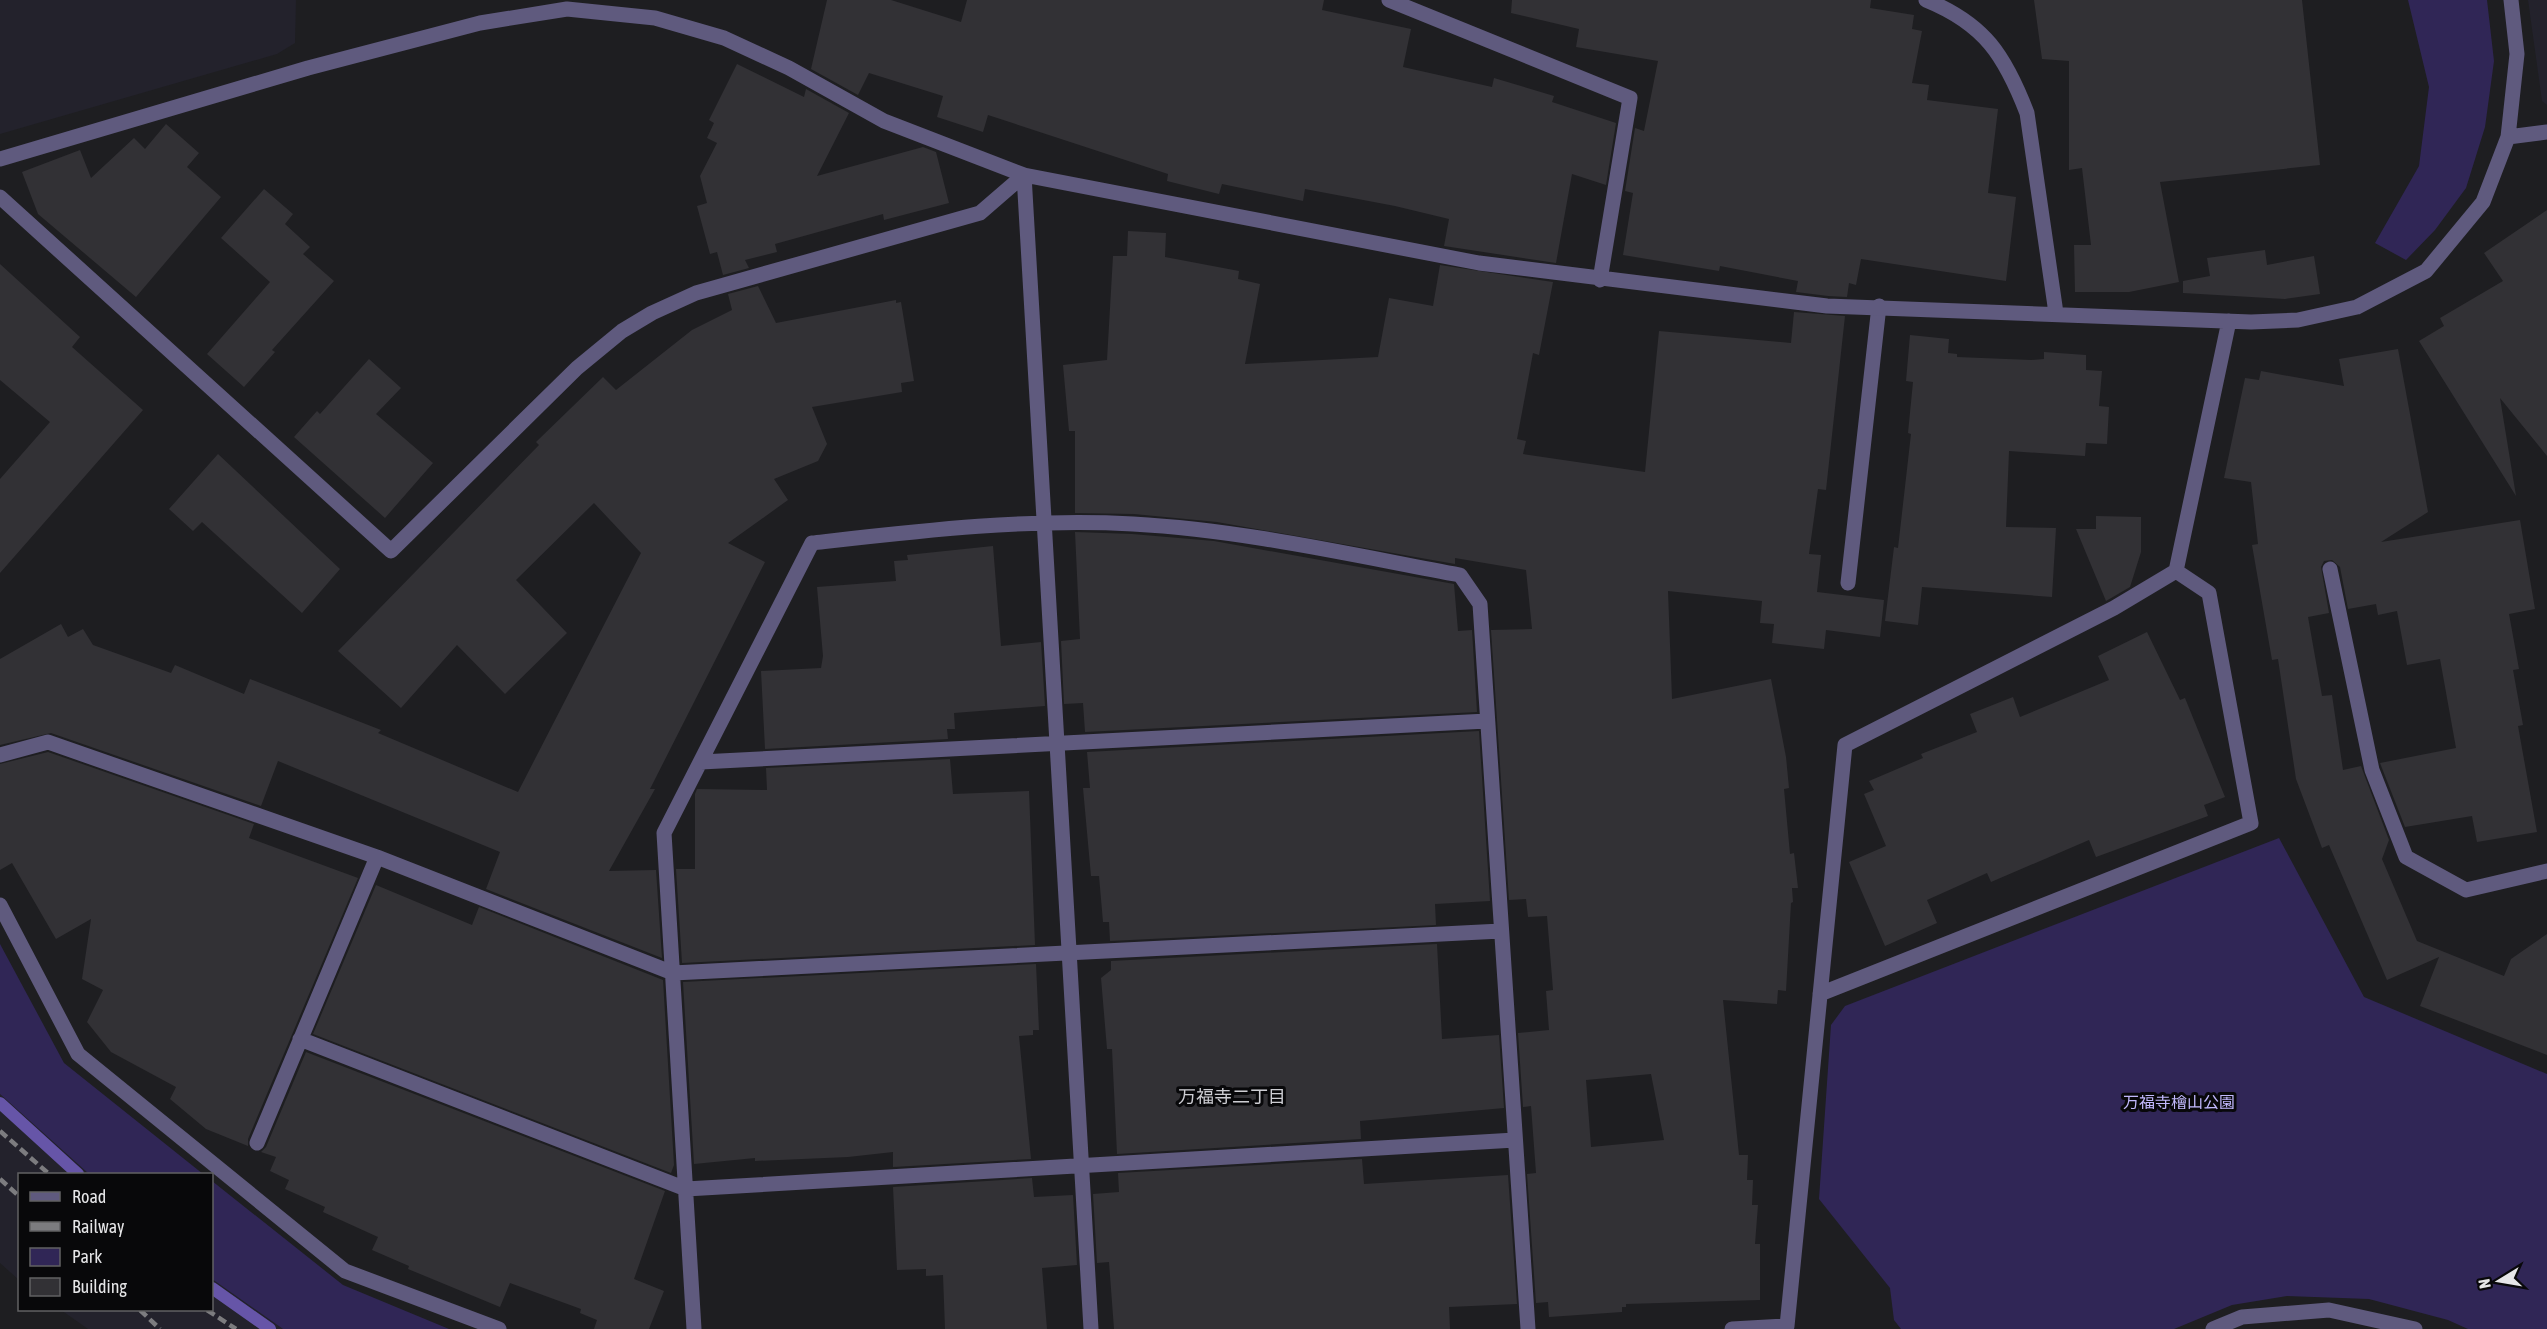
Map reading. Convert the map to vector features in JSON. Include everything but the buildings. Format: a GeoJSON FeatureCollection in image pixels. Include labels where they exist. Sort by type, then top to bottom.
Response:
{"type":"FeatureCollection","features":[{"type":"Feature","properties":{"kind":"street"},"geometry":{"type":"LineString","coordinates":[[1389,0],[1630,98],[1600,280]]}},
{"type":"Feature","properties":{"kind":"street"},"geometry":{"type":"LineString","coordinates":[[1926,0],[1955,12],[1988,41],[2002,57],[2016,85],[2027,113],[2056,313]]}},
{"type":"Feature","properties":{"kind":"street"},"geometry":{"type":"LineString","coordinates":[[0,159],[308,68],[480,23],[567,9],[655,18],[724,38],[789,68],[884,121],[1024,175],[1479,263],[1600,280],[1827,306],[1879,306],[2229,321],[2298,320],[2357,307],[2426,271],[2483,202],[2508,137],[2517,54],[2511,0]]}},
{"type":"Feature","properties":{"kind":"street"},"geometry":{"type":"LineString","coordinates":[[2508,137],[2547,132]]}},
{"type":"Feature","properties":{"kind":"street"},"geometry":{"type":"LineString","coordinates":[[0,197],[391,551],[577,368],[622,331],[652,313],[696,293],[981,213],[1024,175]]}},
{"type":"Feature","properties":{"kind":"street"},"geometry":{"type":"LineString","coordinates":[[1024,175],[1091,1329]]}},
{"type":"Feature","properties":{"kind":"street"},"geometry":{"type":"LineString","coordinates":[[1848,584],[1879,306]]}},
{"type":"Feature","properties":{"kind":"street"},"geometry":{"type":"LineString","coordinates":[[1732,1329],[1787,1326],[1845,745],[2114,608],[2176,571],[2229,321]]}},
{"type":"Feature","properties":{"kind":"street"},"geometry":{"type":"LineString","coordinates":[[694,1329],[664,833],[812,543],[919,531],[1044,523],[1134,524],[1268,540],[1460,575],[1480,604],[1528,1329]]}},
{"type":"Feature","properties":{"kind":"street"},"geometry":{"type":"LineString","coordinates":[[2330,569],[2372,770],[2406,857],[2466,890],[2547,871]]}},
{"type":"Feature","properties":{"kind":"street"},"geometry":{"type":"LineString","coordinates":[[1820,994],[2251,823],[2209,593],[2176,571]]}},
{"type":"Feature","properties":{"kind":"street"},"geometry":{"type":"LineString","coordinates":[[701,762],[1487,721]]}},
{"type":"Feature","properties":{"kind":"street"},"geometry":{"type":"LineString","coordinates":[[0,755],[48,742],[377,857],[673,973],[1501,931]]}},
{"type":"Feature","properties":{"kind":"street"},"geometry":{"type":"LineString","coordinates":[[257,1143],[377,857]]}},
{"type":"Feature","properties":{"kind":"street"},"geometry":{"type":"LineString","coordinates":[[0,905],[78,1054],[345,1270],[499,1329]]}},
{"type":"Feature","properties":{"kind":"street"},"geometry":{"type":"LineString","coordinates":[[300,1039],[686,1189],[1515,1140]]}},
{"type":"Feature","properties":{"kind":"street"},"geometry":{"type":"LineString","coordinates":[[2213,1329],[2242,1317],[2329,1310],[2415,1329]]}},
{"type":"Feature","properties":{"kind":"shaded area"},"geometry":{"type":"Polygon","coordinates":[[[0,0],[296,0],[295,43],[277,54],[0,134],[0,0]]]}},
{"type":"Feature","properties":{"kind":"shaded area"},"geometry":{"type":"Polygon","coordinates":[[[2528,0],[2547,0],[2547,105],[2542,101],[2528,0]]]}},
{"type":"Feature","properties":{"kind":"shaded area"},"geometry":{"type":"Polygon","coordinates":[[[0,1094],[88,1173],[18,1173],[18,1279],[0,1263],[0,1094]]]}},
{"type":"Feature","properties":{"kind":"shaded area"},"geometry":{"type":"Polygon","coordinates":[[[213,1280],[283,1329],[88,1329],[62,1311],[213,1311],[213,1280]]]}},
{"type":"Feature","properties":{"kind":"green space"},"geometry":{"type":"Polygon","coordinates":[[[2408,0],[2487,0],[2494,61],[2485,127],[2466,188],[2435,230],[2406,260],[2375,243],[2419,166],[2429,87],[2408,0]]]}},
{"type":"Feature","properties":{"kind":"green space","name":"万福寺檜山公園"},"geometry":{"type":"Polygon","coordinates":[[[2279,838],[2364,997],[2547,1074],[2547,1329],[2468,1329],[2448,1320],[2369,1299],[2287,1296],[2232,1305],[2174,1329],[1901,1329],[1894,1320],[1890,1288],[1819,1199],[1831,1025],[1845,1006],[2279,838]]]}},
{"type":"Feature","properties":{"kind":"green space"},"geometry":{"type":"Polygon","coordinates":[[[0,944],[64,1063],[202,1173],[88,1173],[0,1094],[0,944]]]}},
{"type":"Feature","properties":{"kind":"green space"},"geometry":{"type":"Polygon","coordinates":[[[213,1182],[343,1285],[449,1329],[283,1329],[213,1280],[213,1182]]]}},
{"type":"Feature","properties":{"kind":"waterway"},"geometry":{"type":"LineString","coordinates":[[0,1103],[77,1173]]}},
{"type":"Feature","properties":{"kind":"waterway"},"geometry":{"type":"LineString","coordinates":[[213,1289],[270,1329]]}},
{"type":"Feature","properties":{"kind":"railway"},"geometry":{"type":"LineString","coordinates":[[0,1131],[48,1173]]}},
{"type":"Feature","properties":{"kind":"railway"},"geometry":{"type":"LineString","coordinates":[[0,1179],[18,1195]]}},
{"type":"Feature","properties":{"kind":"railway"},"geometry":{"type":"LineString","coordinates":[[141,1311],[160,1329]]}},
{"type":"Feature","properties":{"kind":"railway"},"geometry":{"type":"LineString","coordinates":[[209,1311],[236,1329]]}},
{"type":"Feature","properties":{"kind":"district","name":"万福寺二丁目"},"geometry":{"type":"Point","coordinates":[1232,1096]}}]}
